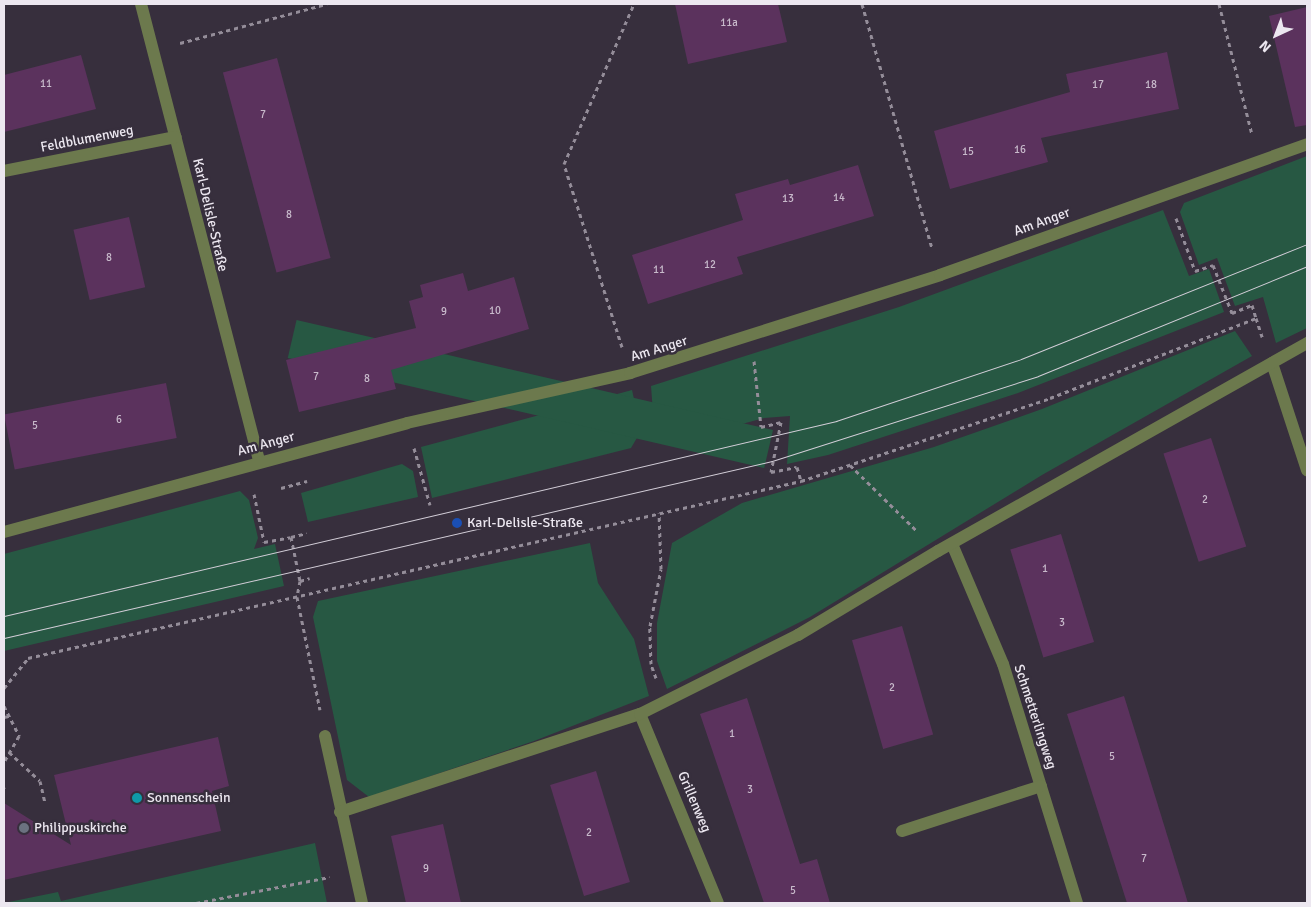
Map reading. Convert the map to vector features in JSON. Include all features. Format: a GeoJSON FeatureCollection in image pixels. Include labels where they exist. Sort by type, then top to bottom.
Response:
{"type":"FeatureCollection","features":[{"type":"Feature","properties":{"kind":"street","name":"Karl-Delisle-Straße"},"geometry":{"type":"LineString","coordinates":[[141,4],[259,461]]}},
{"type":"Feature","properties":{"kind":"street","name":"Feldblumenweg"},"geometry":{"type":"LineString","coordinates":[[4,171],[176,137]]}},
{"type":"Feature","properties":{"kind":"street","name":"Am Anger"},"geometry":{"type":"LineString","coordinates":[[4,532],[407,422],[630,373],[752,337],[940,275],[1258,159],[1307,144]]}},
{"type":"Feature","properties":{"kind":"street"},"geometry":{"type":"LineString","coordinates":[[340,812],[640,714],[798,635],[938,551],[1307,343]]}},
{"type":"Feature","properties":{"kind":"street"},"geometry":{"type":"LineString","coordinates":[[1272,363],[1307,470]]}},
{"type":"Feature","properties":{"kind":"street","name":"Schmetterlingweg"},"geometry":{"type":"LineString","coordinates":[[952,544],[1003,664],[1077,903]]}},
{"type":"Feature","properties":{"kind":"street","name":"Grillenweg"},"geometry":{"type":"LineString","coordinates":[[640,714],[718,903]]}},
{"type":"Feature","properties":{"kind":"street"},"geometry":{"type":"LineString","coordinates":[[325,736],[340,812],[362,903]]}},
{"type":"Feature","properties":{"kind":"street"},"geometry":{"type":"LineString","coordinates":[[902,831],[1042,786]]}},
{"type":"Feature","properties":{"kind":"path"},"geometry":{"type":"LineString","coordinates":[[153,51],[327,4]]}},
{"type":"Feature","properties":{"kind":"path"},"geometry":{"type":"LineString","coordinates":[[630,373],[564,164],[634,4]]}},
{"type":"Feature","properties":{"kind":"path"},"geometry":{"type":"LineString","coordinates":[[862,4],[940,275]]}},
{"type":"Feature","properties":{"kind":"path"},"geometry":{"type":"LineString","coordinates":[[1219,4],[1258,159]]}},
{"type":"Feature","properties":{"kind":"path"},"geometry":{"type":"LineString","coordinates":[[1166,192],[1195,270],[1213,265],[1232,313],[1252,305],[1272,363]]}},
{"type":"Feature","properties":{"kind":"path"},"geometry":{"type":"LineString","coordinates":[[4,688],[28,658],[801,481],[1050,398],[1256,318]]}},
{"type":"Feature","properties":{"kind":"path"},"geometry":{"type":"LineString","coordinates":[[752,337],[761,427],[781,422],[771,472],[797,467],[801,481]]}},
{"type":"Feature","properties":{"kind":"path"},"geometry":{"type":"LineString","coordinates":[[407,422],[430,505]]}},
{"type":"Feature","properties":{"kind":"path"},"geometry":{"type":"LineString","coordinates":[[259,461],[265,492]]}},
{"type":"Feature","properties":{"kind":"path"},"geometry":{"type":"LineString","coordinates":[[850,466],[938,551]]}},
{"type":"Feature","properties":{"kind":"path"},"geometry":{"type":"LineString","coordinates":[[307,481],[252,494],[264,542],[307,533]]}},
{"type":"Feature","properties":{"kind":"path"},"geometry":{"type":"LineString","coordinates":[[659,513],[661,569],[650,626],[651,664],[664,702]]}},
{"type":"Feature","properties":{"kind":"path"},"geometry":{"type":"LineString","coordinates":[[291,537],[300,580],[297,597],[325,736]]}},
{"type":"Feature","properties":{"kind":"path"},"geometry":{"type":"LineString","coordinates":[[300,580],[310,578]]}},
{"type":"Feature","properties":{"kind":"path"},"geometry":{"type":"LineString","coordinates":[[4,706],[19,736],[4,762]]}},
{"type":"Feature","properties":{"kind":"path"},"geometry":{"type":"LineString","coordinates":[[4,717],[9,716]]}},
{"type":"Feature","properties":{"kind":"path"},"geometry":{"type":"LineString","coordinates":[[9,752],[40,781],[45,802]]}},
{"type":"Feature","properties":{"kind":"path"},"geometry":{"type":"LineString","coordinates":[[196,903],[320,879]]}},
{"type":"Feature","properties":{"kind":"green space"},"geometry":{"type":"Polygon","coordinates":[[[1307,156],[1307,328],[1276,343],[1263,297],[1235,306],[1217,258],[1199,265],[1180,212],[1184,203],[1307,156]]]}},
{"type":"Feature","properties":{"kind":"green space"},"geometry":{"type":"Polygon","coordinates":[[[1163,210],[1189,276],[1209,269],[1224,312],[1018,393],[828,455],[787,464],[790,416],[764,418],[672,443],[654,426],[651,386],[899,307],[1163,210]]]}},
{"type":"Feature","properties":{"kind":"green space"},"geometry":{"type":"Polygon","coordinates":[[[297,320],[773,430],[764,468],[288,358],[297,320]]]}},
{"type":"Feature","properties":{"kind":"green space"},"geometry":{"type":"Polygon","coordinates":[[[1235,331],[1252,356],[1042,475],[810,617],[667,689],[657,661],[657,623],[672,543],[742,503],[934,447],[1042,409],[1235,331]]]}},
{"type":"Feature","properties":{"kind":"green space"},"geometry":{"type":"Polygon","coordinates":[[[632,390],[641,431],[631,448],[432,498],[421,447],[632,390]]]}},
{"type":"Feature","properties":{"kind":"green space"},"geometry":{"type":"Polygon","coordinates":[[[402,464],[413,471],[418,497],[308,522],[301,493],[402,464]]]}},
{"type":"Feature","properties":{"kind":"green space"},"geometry":{"type":"Polygon","coordinates":[[[240,491],[249,500],[258,538],[254,549],[275,544],[284,586],[4,651],[4,554],[240,491]]]}},
{"type":"Feature","properties":{"kind":"green space"},"geometry":{"type":"Polygon","coordinates":[[[590,543],[598,583],[634,639],[649,696],[534,741],[369,797],[347,780],[313,617],[318,601],[590,543]]]}},
{"type":"Feature","properties":{"kind":"green space"},"geometry":{"type":"Polygon","coordinates":[[[315,843],[327,903],[4,903],[58,892],[61,901],[315,843]]]}},
{"type":"Feature","properties":{"kind":"building"},"geometry":{"type":"Polygon","coordinates":[[[675,4],[778,4],[787,42],[688,64],[675,4]]]}},
{"type":"Feature","properties":{"kind":"building"},"geometry":{"type":"Polygon","coordinates":[[[1307,7],[1307,125],[1295,127],[1269,16],[1307,7]]]}},
{"type":"Feature","properties":{"kind":"building"},"geometry":{"type":"Polygon","coordinates":[[[1167,52],[1179,109],[1041,138],[1048,162],[950,189],[934,131],[1070,92],[1066,74],[1167,52]]]}},
{"type":"Feature","properties":{"kind":"building"},"geometry":{"type":"Polygon","coordinates":[[[81,55],[96,109],[4,132],[4,75],[81,55]]]}},
{"type":"Feature","properties":{"kind":"building"},"geometry":{"type":"Polygon","coordinates":[[[277,58],[331,258],[276,272],[223,72],[277,58]]]}},
{"type":"Feature","properties":{"kind":"building"},"geometry":{"type":"Polygon","coordinates":[[[858,165],[874,216],[737,257],[743,274],[648,304],[632,255],[743,220],[735,194],[788,179],[790,185],[858,165]]]}},
{"type":"Feature","properties":{"kind":"building"},"geometry":{"type":"Polygon","coordinates":[[[129,217],[145,287],[90,300],[73,230],[129,217]]]}},
{"type":"Feature","properties":{"kind":"building"},"geometry":{"type":"Polygon","coordinates":[[[463,273],[468,291],[514,277],[529,329],[391,370],[396,389],[299,412],[286,360],[416,328],[409,301],[423,297],[420,285],[463,273]]]}},
{"type":"Feature","properties":{"kind":"building"},"geometry":{"type":"Polygon","coordinates":[[[166,383],[177,438],[15,469],[4,414],[166,383]]]}},
{"type":"Feature","properties":{"kind":"building"},"geometry":{"type":"Polygon","coordinates":[[[1211,438],[1246,546],[1199,562],[1163,453],[1211,438]]]}},
{"type":"Feature","properties":{"kind":"building"},"geometry":{"type":"Polygon","coordinates":[[[1061,534],[1094,642],[1043,658],[1010,549],[1061,534]]]}},
{"type":"Feature","properties":{"kind":"building"},"geometry":{"type":"Polygon","coordinates":[[[902,626],[933,735],[883,749],[852,640],[902,626]]]}},
{"type":"Feature","properties":{"kind":"building"},"geometry":{"type":"Polygon","coordinates":[[[1124,696],[1188,903],[1127,903],[1067,714],[1124,696]]]}},
{"type":"Feature","properties":{"kind":"building"},"geometry":{"type":"Polygon","coordinates":[[[747,698],[800,864],[817,859],[830,903],[764,903],[700,714],[747,698]]]}},
{"type":"Feature","properties":{"kind":"building","name":"Sonnenschein"},"geometry":{"type":"Polygon","coordinates":[[[218,737],[229,786],[212,791],[221,831],[4,880],[4,803],[71,845],[54,775],[218,737]]]}},
{"type":"Feature","properties":{"kind":"building"},"geometry":{"type":"Polygon","coordinates":[[[596,771],[630,882],[584,896],[550,785],[596,771]]]}},
{"type":"Feature","properties":{"kind":"building"},"geometry":{"type":"Polygon","coordinates":[[[443,824],[461,903],[406,903],[391,836],[443,824]]]}},
{"type":"Feature","properties":{"kind":"tram line"},"geometry":{"type":"LineString","coordinates":[[4,616],[836,421],[1021,359],[1307,244]]}},
{"type":"Feature","properties":{"kind":"tram line"},"geometry":{"type":"LineString","coordinates":[[4,638],[772,461],[1038,376],[1307,266]]}},
{"type":"Feature","properties":{"kind":"place","name":"Karl-Delisle-Straße"},"geometry":{"type":"Point","coordinates":[457,523]}},
{"type":"Feature","properties":{"kind":"place","name":"Sonnenschein"},"geometry":{"type":"Point","coordinates":[137,798]}},
{"type":"Feature","properties":{"kind":"place","name":"Philippuskirche"},"geometry":{"type":"Point","coordinates":[24,828]}}]}
